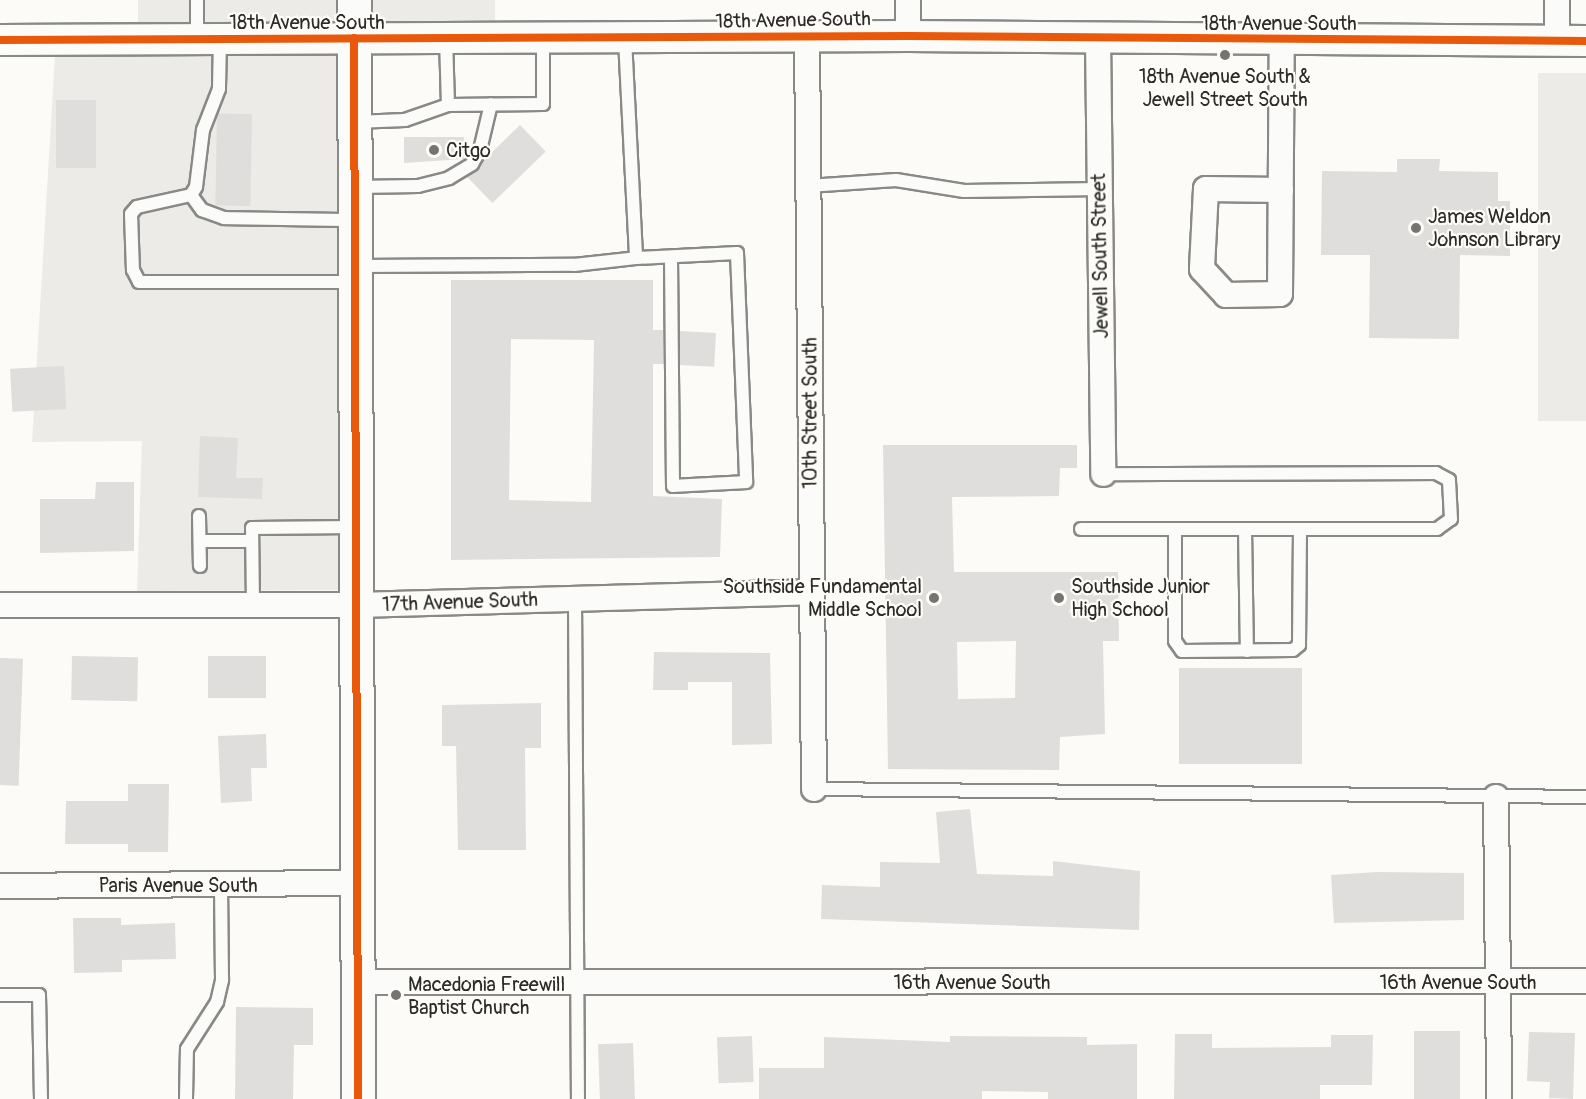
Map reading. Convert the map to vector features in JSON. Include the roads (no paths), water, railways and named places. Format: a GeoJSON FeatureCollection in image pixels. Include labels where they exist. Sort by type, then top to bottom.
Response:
{"type":"FeatureCollection","features":[{"type":"Feature","properties":{"kind":"main road"},"geometry":{"type":"LineString","coordinates":[[354,0],[358,1099]]}},
{"type":"Feature","properties":{"kind":"street"},"geometry":{"type":"LineString","coordinates":[[908,0],[908,36]]}},
{"type":"Feature","properties":{"kind":"street"},"geometry":{"type":"LineString","coordinates":[[1557,0],[1571,41]]}},
{"type":"Feature","properties":{"kind":"street","name":"10th Street South"},"geometry":{"type":"LineString","coordinates":[[807,36],[814,789]]}},
{"type":"Feature","properties":{"kind":"street","name":"18th Avenue South"},"geometry":{"type":"LineString","coordinates":[[0,40],[908,36],[1571,41]]}},
{"type":"Feature","properties":{"kind":"street","name":"Jewell South Street"},"geometry":{"type":"LineString","coordinates":[[1098,38],[1103,474]]}},
{"type":"Feature","properties":{"kind":"street"},"geometry":{"type":"LineString","coordinates":[[1281,190],[1206,189],[1202,269],[1226,295],[1280,294],[1281,190],[1282,39]]}},
{"type":"Feature","properties":{"kind":"street","name":"17th Avenue South"},"geometry":{"type":"LineString","coordinates":[[0,605],[357,605],[811,592]]}},
{"type":"Feature","properties":{"kind":"street"},"geometry":{"type":"LineString","coordinates":[[1496,797],[1499,1099]]}},
{"type":"Feature","properties":{"kind":"street","name":"Paris Avenue South"},"geometry":{"type":"LineString","coordinates":[[0,885],[357,884]]}},
{"type":"Feature","properties":{"kind":"street","name":"16th Avenue South"},"geometry":{"type":"LineString","coordinates":[[357,982],[1586,981]]}},
{"type":"Feature","properties":{"kind":"lane"},"geometry":{"type":"LineString","coordinates":[[191,195],[199,178],[202,130],[219,88],[209,39],[197,0]]}},
{"type":"Feature","properties":{"kind":"lane"},"geometry":{"type":"LineString","coordinates":[[447,38],[448,105]]}},
{"type":"Feature","properties":{"kind":"lane"},"geometry":{"type":"LineString","coordinates":[[355,122],[405,120],[448,105],[543,104],[543,38]]}},
{"type":"Feature","properties":{"kind":"lane"},"geometry":{"type":"LineString","coordinates":[[625,39],[636,258]]}},
{"type":"Feature","properties":{"kind":"lane"},"geometry":{"type":"LineString","coordinates":[[355,187],[418,186],[449,178],[472,164],[480,150],[491,104]]}},
{"type":"Feature","properties":{"kind":"lane"},"geometry":{"type":"LineString","coordinates":[[808,186],[896,180],[964,191],[1100,189]]}},
{"type":"Feature","properties":{"kind":"lane"},"geometry":{"type":"LineString","coordinates":[[191,195],[202,210],[224,218],[356,220]]}},
{"type":"Feature","properties":{"kind":"lane"},"geometry":{"type":"LineString","coordinates":[[191,195],[137,207],[131,214],[133,270],[139,282],[574,265],[636,258],[736,253],[746,483],[673,486],[671,257]]}},
{"type":"Feature","properties":{"kind":"lane"},"geometry":{"type":"LineString","coordinates":[[1082,529],[1437,529],[1451,519],[1453,496],[1449,480],[1436,472],[1103,474]]}},
{"type":"Feature","properties":{"kind":"lane"},"geometry":{"type":"LineString","coordinates":[[199,516],[200,566]]}},
{"type":"Feature","properties":{"kind":"lane"},"geometry":{"type":"LineString","coordinates":[[253,605],[252,528],[357,527]]}},
{"type":"Feature","properties":{"kind":"lane"},"geometry":{"type":"LineString","coordinates":[[1175,529],[1178,646],[1182,651],[1247,651],[1293,650],[1299,645],[1300,529]]}},
{"type":"Feature","properties":{"kind":"lane"},"geometry":{"type":"LineString","coordinates":[[1245,529],[1247,651]]}},
{"type":"Feature","properties":{"kind":"lane"},"geometry":{"type":"LineString","coordinates":[[200,541],[252,541]]}},
{"type":"Feature","properties":{"kind":"lane"},"geometry":{"type":"LineString","coordinates":[[575,599],[578,1099]]}},
{"type":"Feature","properties":{"kind":"lane"},"geometry":{"type":"LineString","coordinates":[[814,789],[1586,797]]}},
{"type":"Feature","properties":{"kind":"lane"},"geometry":{"type":"LineString","coordinates":[[186,1099],[187,1049],[217,1002],[222,980],[221,884]]}},
{"type":"Feature","properties":{"kind":"lane"},"geometry":{"type":"LineString","coordinates":[[0,995],[39,995],[41,1099]]}},
{"type":"Feature","properties":{"kind":"place","name":"18th Avenue South & Jewell Street South"},"geometry":{"type":"Point","coordinates":[1225,55]}},
{"type":"Feature","properties":{"kind":"place","name":"Citgo"},"geometry":{"type":"Point","coordinates":[434,150]}},
{"type":"Feature","properties":{"kind":"place","name":"James Weldon Johnson Library"},"geometry":{"type":"Point","coordinates":[1416,228]}},
{"type":"Feature","properties":{"kind":"place","name":"Southside Fundamental Middle School"},"geometry":{"type":"Point","coordinates":[934,598]}},
{"type":"Feature","properties":{"kind":"place","name":"Southside Junior High School"},"geometry":{"type":"Point","coordinates":[1059,598]}},
{"type":"Feature","properties":{"kind":"place","name":"Macedonia Freewill Baptist Church"},"geometry":{"type":"Point","coordinates":[396,995]}}]}
